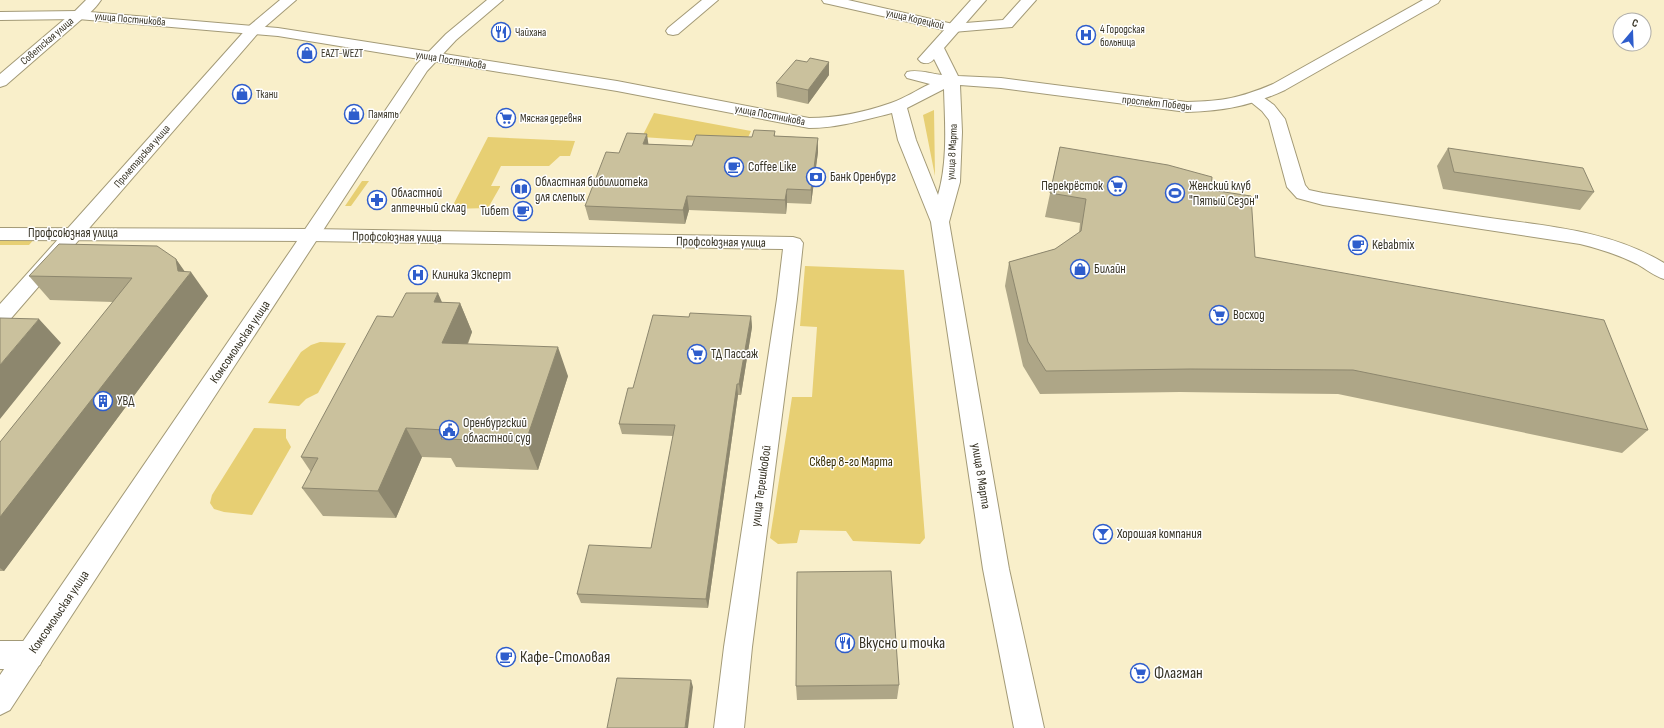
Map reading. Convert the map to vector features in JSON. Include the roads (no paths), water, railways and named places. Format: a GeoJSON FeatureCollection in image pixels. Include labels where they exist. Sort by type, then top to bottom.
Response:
{"type":"FeatureCollection","features":[{"type":"Feature","properties":{"kind":"main road","name":"Советская улица"},"geometry":{"type":"LineString","coordinates":[[0,82],[94,0]]}},
{"type":"Feature","properties":{"kind":"main road","name":"Пролетарская улица"},"geometry":{"type":"LineString","coordinates":[[0,318],[254,29],[289,0]]}},
{"type":"Feature","properties":{"kind":"main road","name":"Комсомольская улица"},"geometry":{"type":"LineString","coordinates":[[0,700],[417,74],[450,37],[496,0]]}},
{"type":"Feature","properties":{"kind":"main road"},"geometry":{"type":"LineString","coordinates":[[673,31],[711,0]]}},
{"type":"Feature","properties":{"kind":"main road","name":"улица Корецкой"},"geometry":{"type":"LineString","coordinates":[[830,0],[953,28],[1007,24],[1028,0]]}},
{"type":"Feature","properties":{"kind":"main road"},"geometry":{"type":"LineString","coordinates":[[898,106],[903,91],[913,75],[979,0]]}},
{"type":"Feature","properties":{"kind":"main road","name":"проспект Победы"},"geometry":{"type":"LineString","coordinates":[[913,75],[930,79],[1001,83],[1187,107],[1216,106],[1254,98],[1279,87],[1433,0]]}},
{"type":"Feature","properties":{"kind":"main road","name":"улица Постникова"},"geometry":{"type":"LineString","coordinates":[[0,16],[78,15],[278,32],[430,58],[617,86],[809,123],[835,122],[898,106]]}},
{"type":"Feature","properties":{"kind":"main road"},"geometry":{"type":"LineString","coordinates":[[936,48],[952,80]]}},
{"type":"Feature","properties":{"kind":"main road","name":"проспект Победы"},"geometry":{"type":"LineString","coordinates":[[898,106],[952,80]]}},
{"type":"Feature","properties":{"kind":"main road","name":"улица 8 Марта"},"geometry":{"type":"LineString","coordinates":[[940,222],[951,182],[954,132],[952,80]]}},
{"type":"Feature","properties":{"kind":"main road"},"geometry":{"type":"LineString","coordinates":[[1254,98],[1268,108],[1277,119],[1296,187],[1303,194],[1323,199],[1581,238],[1625,250],[1641,257],[1664,272]]}},
{"type":"Feature","properties":{"kind":"main road","name":"улица 8 Марта"},"geometry":{"type":"LineString","coordinates":[[898,106],[907,140],[940,222],[996,569],[1029,728]]}},
{"type":"Feature","properties":{"kind":"main road","name":"Профсоюзная улица"},"geometry":{"type":"LineString","coordinates":[[0,234],[311,235],[793,243]]}},
{"type":"Feature","properties":{"kind":"main road","name":"улица Терешковой"},"geometry":{"type":"LineString","coordinates":[[729,728],[738,647],[786,307],[793,243]]}},
{"type":"Feature","properties":{"kind":"main road"},"geometry":{"type":"LineString","coordinates":[[0,655],[30,655]]}},
{"type":"Feature","properties":{"kind":"place","name":"Чайхана"},"geometry":{"type":"Point","coordinates":[501,32]}},
{"type":"Feature","properties":{"kind":"place","name":"4 Городская больница"},"geometry":{"type":"Point","coordinates":[1086,35]}},
{"type":"Feature","properties":{"kind":"place","name":"EAZT-WEZT"},"geometry":{"type":"Point","coordinates":[307,53]}},
{"type":"Feature","properties":{"kind":"place","name":"Ткани"},"geometry":{"type":"Point","coordinates":[242,94]}},
{"type":"Feature","properties":{"kind":"place","name":"Память"},"geometry":{"type":"Point","coordinates":[354,114]}},
{"type":"Feature","properties":{"kind":"place","name":"Мясная деревня"},"geometry":{"type":"Point","coordinates":[506,118]}},
{"type":"Feature","properties":{"kind":"place","name":"Coffee Like"},"geometry":{"type":"Point","coordinates":[734,167]}},
{"type":"Feature","properties":{"kind":"place","name":"Банк Оренбург"},"geometry":{"type":"Point","coordinates":[816,177]}},
{"type":"Feature","properties":{"kind":"place","name":"Перекрёсток"},"geometry":{"type":"Point","coordinates":[1117,186]}},
{"type":"Feature","properties":{"kind":"place","name":"Областная бибилиотека для слепых"},"geometry":{"type":"Point","coordinates":[521,189]}},
{"type":"Feature","properties":{"kind":"place","name":"Женский клуб \"Пятый Сезон\""},"geometry":{"type":"Point","coordinates":[1175,193]}},
{"type":"Feature","properties":{"kind":"place","name":"Областной аптечный склад"},"geometry":{"type":"Point","coordinates":[377,200]}},
{"type":"Feature","properties":{"kind":"place","name":"Тибет"},"geometry":{"type":"Point","coordinates":[523,211]}},
{"type":"Feature","properties":{"kind":"place","name":"Kebabmix"},"geometry":{"type":"Point","coordinates":[1358,245]}},
{"type":"Feature","properties":{"kind":"place","name":"Билайн"},"geometry":{"type":"Point","coordinates":[1080,269]}},
{"type":"Feature","properties":{"kind":"place","name":"Клиника Эксперт"},"geometry":{"type":"Point","coordinates":[418,275]}},
{"type":"Feature","properties":{"kind":"place","name":"Восход"},"geometry":{"type":"Point","coordinates":[1219,315]}},
{"type":"Feature","properties":{"kind":"place","name":"ТД Пассаж"},"geometry":{"type":"Point","coordinates":[697,354]}},
{"type":"Feature","properties":{"kind":"place","name":"УВД"},"geometry":{"type":"Point","coordinates":[103,401]}},
{"type":"Feature","properties":{"kind":"place","name":"Оренбургский областной суд"},"geometry":{"type":"Point","coordinates":[449,430]}},
{"type":"Feature","properties":{"kind":"place","name":"Хорошая компания"},"geometry":{"type":"Point","coordinates":[1103,534]}},
{"type":"Feature","properties":{"kind":"place","name":"Вкусно и точка"},"geometry":{"type":"Point","coordinates":[845,643]}},
{"type":"Feature","properties":{"kind":"place","name":"Кафе-Столовая"},"geometry":{"type":"Point","coordinates":[506,657]}},
{"type":"Feature","properties":{"kind":"place","name":"Флагман"},"geometry":{"type":"Point","coordinates":[1140,673]}},
{"type":"Feature","properties":{"kind":"park label","name":"Сквер 8-го Марта"},"geometry":{"type":"Point","coordinates":[851,462]}}]}
